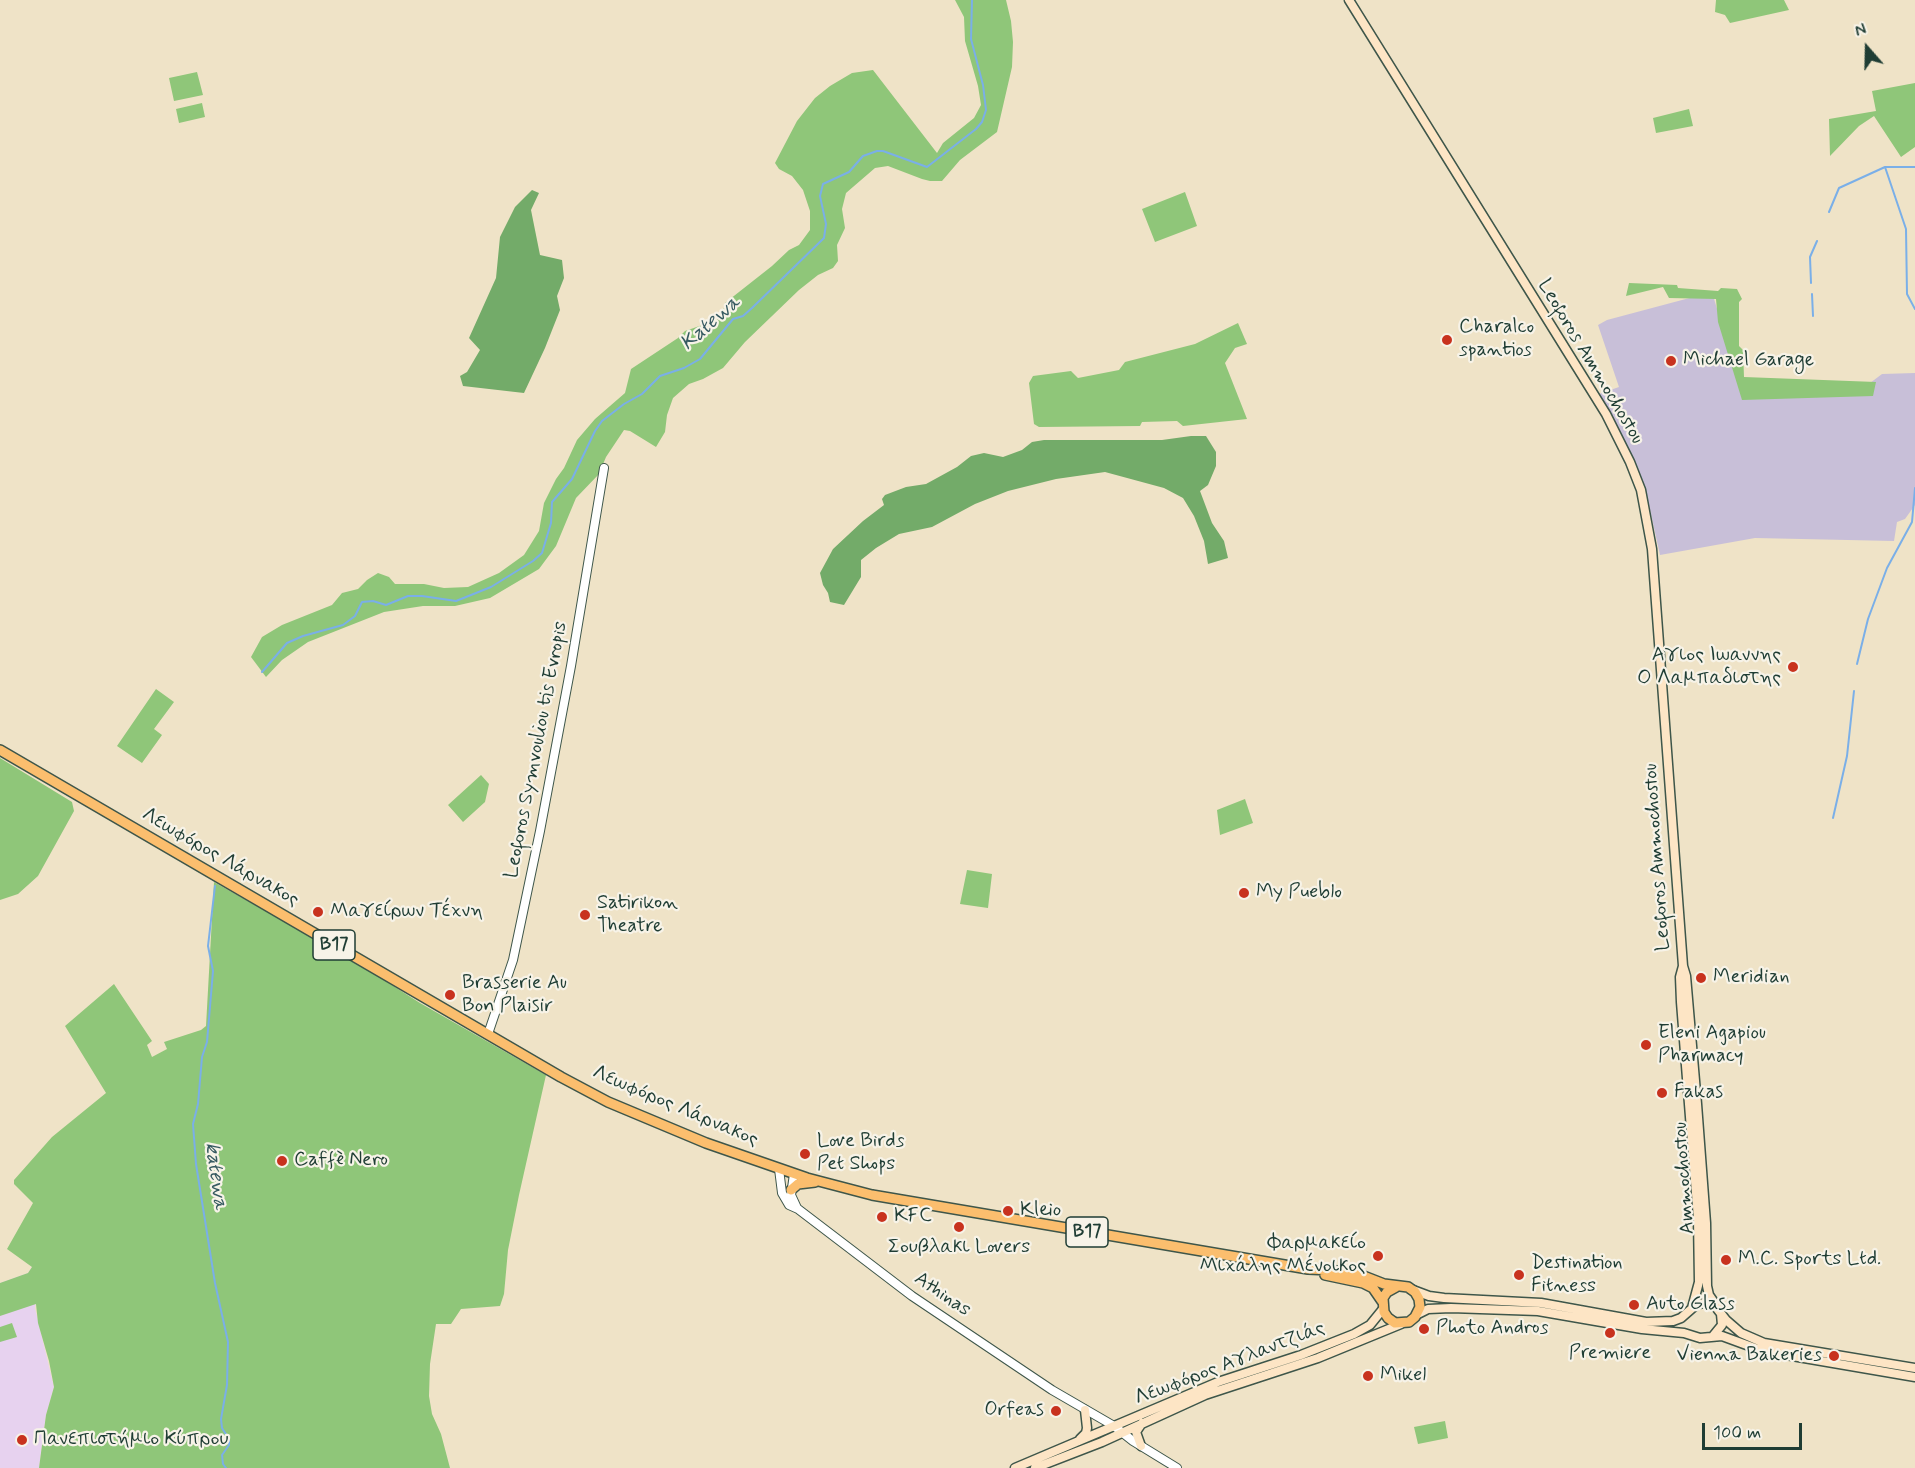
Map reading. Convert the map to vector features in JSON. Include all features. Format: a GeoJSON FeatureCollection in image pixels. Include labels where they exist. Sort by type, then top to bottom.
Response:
{"type":"FeatureCollection","features":[{"type":"Feature","properties":{"kind":"main road","name":"Leoforos Ammochostou"},"geometry":{"type":"LineString","coordinates":[[1348,0],[1606,414],[1641,490],[1652,549],[1683,966]]}},
{"type":"Feature","properties":{"kind":"main road","name":"Λεωφόρος Λάρνακος"},"geometry":{"type":"LineString","coordinates":[[0,750],[608,1102],[706,1143],[794,1174],[872,1196],[1308,1269],[1361,1275],[1395,1287],[1406,1286],[1429,1296],[1541,1303],[1646,1322],[1673,1322],[1700,1303],[1707,1303],[1720,1311]]}},
{"type":"Feature","properties":{"kind":"main road","name":"Ammochostou"},"geometry":{"type":"LineString","coordinates":[[1683,966],[1680,993],[1698,1219],[1699,1282],[1691,1309]]}},
{"type":"Feature","properties":{"kind":"main road","name":"Ammochostou"},"geometry":{"type":"LineString","coordinates":[[1683,966],[1686,976],[1697,1104],[1706,1224],[1707,1286],[1709,1295],[1720,1311]]}},
{"type":"Feature","properties":{"kind":"main road"},"geometry":{"type":"LineString","coordinates":[[791,1190],[798,1184],[820,1182]]}},
{"type":"Feature","properties":{"kind":"main road","name":"Λεωφόρος Λάρνακος"},"geometry":{"type":"LineString","coordinates":[[1308,1269],[1362,1282],[1373,1288],[1390,1320],[1401,1324]]}},
{"type":"Feature","properties":{"kind":"main road"},"geometry":{"type":"LineString","coordinates":[[1382,1305],[1387,1292],[1395,1287]]}},
{"type":"Feature","properties":{"kind":"main road"},"geometry":{"type":"LineString","coordinates":[[1413,1290],[1420,1301],[1418,1314]]}},
{"type":"Feature","properties":{"kind":"main road","name":"Λεωφόρος Αγλαντζιάς"},"geometry":{"type":"LineString","coordinates":[[1015,1468],[1218,1382],[1301,1355],[1354,1334],[1370,1325],[1382,1305]]}},
{"type":"Feature","properties":{"kind":"main road"},"geometry":{"type":"LineString","coordinates":[[1401,1324],[1412,1320],[1418,1314],[1436,1308],[1521,1309],[1694,1335],[1704,1339],[1713,1336],[1727,1337],[1763,1352],[1915,1377]]}},
{"type":"Feature","properties":{"kind":"main road"},"geometry":{"type":"LineString","coordinates":[[1691,1309],[1687,1325],[1694,1335]]}},
{"type":"Feature","properties":{"kind":"main road"},"geometry":{"type":"LineString","coordinates":[[1713,1336],[1722,1325],[1720,1311]]}},
{"type":"Feature","properties":{"kind":"main road"},"geometry":{"type":"LineString","coordinates":[[1720,1311],[1741,1333],[1764,1343],[1915,1368]]}},
{"type":"Feature","properties":{"kind":"main road","name":"Λεωφόρος Αγλαντζιάς"},"geometry":{"type":"LineString","coordinates":[[1035,1468],[1065,1458],[1205,1395],[1318,1358],[1401,1324]]}},
{"type":"Feature","properties":{"kind":"main road"},"geometry":{"type":"LineString","coordinates":[[1075,1443],[1086,1433],[1088,1422],[1085,1410]]}},
{"type":"Feature","properties":{"kind":"main road"},"geometry":{"type":"LineString","coordinates":[[1141,1446],[1136,1432],[1142,1423]]}},
{"type":"Feature","properties":{"kind":"street","name":"Leoforos Symvouliou tis Evropis"},"geometry":{"type":"LineString","coordinates":[[488,1034],[510,973],[530,878],[571,666],[604,468]]}},
{"type":"Feature","properties":{"kind":"street","name":"Athinas"},"geometry":{"type":"LineString","coordinates":[[779,1169],[784,1197],[789,1205],[798,1209],[912,1296],[1177,1468]]}},
{"type":"Feature","properties":{"kind":"street"},"geometry":{"type":"LineString","coordinates":[[794,1174],[792,1200],[798,1209]]}},
{"type":"Feature","properties":{"kind":"shaded area"},"geometry":{"type":"Polygon","coordinates":[[[1712,292],[1743,396],[1858,392],[1882,374],[1915,373],[1915,505],[1905,519],[1897,522],[1894,541],[1755,538],[1660,555],[1648,501],[1635,465],[1593,396],[1619,387],[1598,325],[1607,320],[1712,292]]]}},
{"type":"Feature","properties":{"kind":"shaded area"},"geometry":{"type":"Polygon","coordinates":[[[32,1267],[35,1308],[54,1387],[46,1415],[39,1468],[0,1468],[0,1283],[28,1273],[32,1267]]]}},
{"type":"Feature","properties":{"kind":"green space"},"geometry":{"type":"Polygon","coordinates":[[[955,0],[1006,0],[1013,42],[1012,67],[997,132],[960,160],[942,181],[922,179],[888,166],[875,168],[846,193],[842,209],[845,228],[837,245],[838,261],[833,268],[818,275],[799,290],[745,342],[723,368],[689,384],[673,398],[667,415],[665,432],[656,447],[630,431],[624,430],[606,457],[599,474],[576,498],[556,546],[539,569],[490,598],[455,606],[423,606],[384,612],[308,642],[282,660],[266,677],[251,657],[262,637],[282,625],[332,605],[342,593],[358,589],[378,573],[389,577],[395,584],[424,584],[444,588],[468,587],[499,573],[524,555],[539,531],[544,503],[577,440],[595,419],[625,393],[631,369],[685,331],[717,320],[723,312],[725,303],[789,250],[799,245],[810,230],[810,211],[803,190],[792,176],[779,169],[775,163],[797,121],[815,98],[830,86],[852,73],[873,70],[937,153],[943,143],[974,118],[981,105],[978,86],[965,41],[964,17],[955,0]]]}},
{"type":"Feature","properties":{"kind":"green space"},"geometry":{"type":"Polygon","coordinates":[[[1716,0],[1784,0],[1789,10],[1730,23],[1725,15],[1715,12],[1716,0]]]}},
{"type":"Feature","properties":{"kind":"green space"},"geometry":{"type":"Polygon","coordinates":[[[197,72],[203,95],[174,101],[169,78],[197,72]]]}},
{"type":"Feature","properties":{"kind":"green space"},"geometry":{"type":"Polygon","coordinates":[[[1915,83],[1915,147],[1901,157],[1874,116],[1859,126],[1830,156],[1829,119],[1876,111],[1872,91],[1915,83]]]}},
{"type":"Feature","properties":{"kind":"green space"},"geometry":{"type":"Polygon","coordinates":[[[202,103],[205,117],[179,123],[176,109],[202,103]]]}},
{"type":"Feature","properties":{"kind":"green space"},"geometry":{"type":"Polygon","coordinates":[[[1689,109],[1693,126],[1656,133],[1653,118],[1689,109]]]}},
{"type":"Feature","properties":{"kind":"green space"},"geometry":{"type":"Polygon","coordinates":[[[532,190],[539,193],[531,210],[540,255],[562,260],[564,278],[557,296],[560,310],[524,393],[463,386],[460,376],[467,372],[480,350],[469,338],[496,278],[500,237],[515,207],[532,190]]]}},
{"type":"Feature","properties":{"kind":"green space"},"geometry":{"type":"Polygon","coordinates":[[[1185,192],[1197,226],[1155,242],[1142,209],[1185,192]]]}},
{"type":"Feature","properties":{"kind":"green space"},"geometry":{"type":"Polygon","coordinates":[[[1629,283],[1677,285],[1678,288],[1718,291],[1721,288],[1737,289],[1742,299],[1739,302],[1739,346],[1743,350],[1744,377],[1876,382],[1873,396],[1742,400],[1718,322],[1716,299],[1669,298],[1663,287],[1626,296],[1629,283]]]}},
{"type":"Feature","properties":{"kind":"green space"},"geometry":{"type":"Polygon","coordinates":[[[1238,323],[1247,344],[1235,348],[1225,363],[1247,419],[1183,426],[1177,421],[1142,422],[1140,426],[1039,427],[1034,424],[1029,383],[1033,376],[1071,371],[1078,378],[1119,370],[1125,362],[1195,344],[1238,323]]]}},
{"type":"Feature","properties":{"kind":"green space"},"geometry":{"type":"Polygon","coordinates":[[[1206,436],[1216,452],[1216,466],[1208,485],[1200,491],[1212,523],[1224,541],[1228,558],[1208,564],[1204,541],[1194,516],[1183,498],[1164,488],[1105,472],[1056,479],[1008,491],[975,504],[932,527],[899,534],[861,560],[861,577],[844,605],[830,602],[820,573],[833,549],[884,505],[882,499],[885,495],[906,487],[926,484],[957,467],[971,456],[984,453],[1003,457],[1022,450],[1032,442],[1044,440],[1162,440],[1206,436]]]}},
{"type":"Feature","properties":{"kind":"green space"},"geometry":{"type":"Polygon","coordinates":[[[156,689],[174,702],[154,729],[162,735],[142,763],[117,746],[156,689]]]}},
{"type":"Feature","properties":{"kind":"green space"},"geometry":{"type":"Polygon","coordinates":[[[0,758],[72,802],[74,811],[38,876],[18,894],[0,900],[0,758]]]}},
{"type":"Feature","properties":{"kind":"green space"},"geometry":{"type":"Polygon","coordinates":[[[481,775],[489,784],[485,802],[463,822],[448,805],[481,775]]]}},
{"type":"Feature","properties":{"kind":"green space"},"geometry":{"type":"Polygon","coordinates":[[[1245,799],[1253,823],[1220,835],[1217,810],[1245,799]]]}},
{"type":"Feature","properties":{"kind":"green space"},"geometry":{"type":"Polygon","coordinates":[[[967,870],[992,874],[988,908],[960,904],[967,870]]]}},
{"type":"Feature","properties":{"kind":"green space"},"geometry":{"type":"Polygon","coordinates":[[[214,882],[354,961],[420,1003],[546,1075],[508,1250],[504,1294],[500,1306],[461,1309],[451,1324],[436,1324],[430,1364],[429,1396],[432,1414],[441,1434],[450,1468],[39,1468],[46,1415],[54,1387],[38,1323],[36,1304],[0,1316],[0,1283],[28,1273],[32,1267],[7,1249],[33,1203],[14,1184],[14,1180],[52,1137],[106,1093],[65,1026],[114,984],[152,1041],[147,1045],[152,1057],[167,1049],[164,1042],[201,1030],[206,1026],[214,882]]]}},
{"type":"Feature","properties":{"kind":"green space"},"geometry":{"type":"Polygon","coordinates":[[[12,1323],[17,1337],[0,1342],[0,1327],[12,1323]]]}},
{"type":"Feature","properties":{"kind":"green space"},"geometry":{"type":"Polygon","coordinates":[[[1445,1421],[1448,1438],[1418,1444],[1414,1427],[1445,1421]]]}},
{"type":"Feature","properties":{"kind":"waterway","name":"Katewa"},"geometry":{"type":"LineString","coordinates":[[262,672],[287,643],[343,625],[355,616],[362,602],[373,601],[386,605],[408,596],[456,601],[491,587],[542,553],[551,523],[552,502],[572,479],[602,421],[642,394],[660,376],[684,368],[700,359],[733,319],[743,316],[752,308],[824,238],[826,224],[820,196],[823,184],[849,172],[863,156],[877,151],[883,151],[927,167],[982,122],[986,110],[983,85],[971,39],[972,0]]}},
{"type":"Feature","properties":{"kind":"waterway"},"geometry":{"type":"LineString","coordinates":[[1885,167],[1906,229],[1907,294],[1915,309]]}},
{"type":"Feature","properties":{"kind":"waterway"},"geometry":{"type":"LineString","coordinates":[[1829,212],[1839,188],[1885,167],[1915,167]]}},
{"type":"Feature","properties":{"kind":"waterway"},"geometry":{"type":"LineString","coordinates":[[1811,283],[1810,257],[1817,241]]}},
{"type":"Feature","properties":{"kind":"waterway"},"geometry":{"type":"LineString","coordinates":[[1812,294],[1813,316]]}},
{"type":"Feature","properties":{"kind":"waterway"},"geometry":{"type":"LineString","coordinates":[[1857,664],[1868,619],[1887,568],[1912,522],[1915,488]]}},
{"type":"Feature","properties":{"kind":"waterway"},"geometry":{"type":"LineString","coordinates":[[1833,818],[1847,756],[1854,691]]}},
{"type":"Feature","properties":{"kind":"waterway","name":"katewa"},"geometry":{"type":"LineString","coordinates":[[215,886],[208,946],[213,971],[207,1042],[202,1057],[198,1104],[193,1124],[196,1164],[215,1283],[228,1342],[227,1385],[221,1419],[222,1428],[229,1439],[229,1445],[222,1455],[226,1468]]}},
{"type":"Feature","properties":{"kind":"place","name":"Charalco spantios"},"geometry":{"type":"Point","coordinates":[1447,340]}},
{"type":"Feature","properties":{"kind":"place","name":"Michael Garage"},"geometry":{"type":"Point","coordinates":[1671,361]}},
{"type":"Feature","properties":{"kind":"place","name":"Αγιος Ιωαννης Ο Λαμπαδιστης"},"geometry":{"type":"Point","coordinates":[1793,667]}},
{"type":"Feature","properties":{"kind":"place","name":"My Pueblo"},"geometry":{"type":"Point","coordinates":[1244,893]}},
{"type":"Feature","properties":{"kind":"place","name":"Μαγείρων Τέχνη"},"geometry":{"type":"Point","coordinates":[318,912]}},
{"type":"Feature","properties":{"kind":"place","name":"Satirikon Theatre"},"geometry":{"type":"Point","coordinates":[585,915]}},
{"type":"Feature","properties":{"kind":"place","name":"Meridian"},"geometry":{"type":"Point","coordinates":[1701,978]}},
{"type":"Feature","properties":{"kind":"place","name":"Brasserie Au Bon Plaisir"},"geometry":{"type":"Point","coordinates":[450,995]}},
{"type":"Feature","properties":{"kind":"place","name":"Eleni Agapiou Pharmacy"},"geometry":{"type":"Point","coordinates":[1646,1045]}},
{"type":"Feature","properties":{"kind":"place","name":"Fakas"},"geometry":{"type":"Point","coordinates":[1662,1093]}},
{"type":"Feature","properties":{"kind":"place","name":"Love Birds Pet Shops"},"geometry":{"type":"Point","coordinates":[805,1154]}},
{"type":"Feature","properties":{"kind":"place","name":"Caffè Nero"},"geometry":{"type":"Point","coordinates":[282,1161]}},
{"type":"Feature","properties":{"kind":"place","name":"Kleio"},"geometry":{"type":"Point","coordinates":[1008,1211]}},
{"type":"Feature","properties":{"kind":"place","name":"KFC"},"geometry":{"type":"Point","coordinates":[882,1217]}},
{"type":"Feature","properties":{"kind":"place","name":"Σουβλακι Lovers"},"geometry":{"type":"Point","coordinates":[959,1227]}},
{"type":"Feature","properties":{"kind":"place","name":"Φαρμακείο Μιχάλης Μένοικος"},"geometry":{"type":"Point","coordinates":[1378,1256]}},
{"type":"Feature","properties":{"kind":"place","name":"M.C. Sports Ltd."},"geometry":{"type":"Point","coordinates":[1726,1260]}},
{"type":"Feature","properties":{"kind":"place","name":"Destination Fitness"},"geometry":{"type":"Point","coordinates":[1519,1275]}},
{"type":"Feature","properties":{"kind":"place","name":"Auto Glass"},"geometry":{"type":"Point","coordinates":[1634,1305]}},
{"type":"Feature","properties":{"kind":"place","name":"Photo Andros"},"geometry":{"type":"Point","coordinates":[1424,1329]}},
{"type":"Feature","properties":{"kind":"place","name":"Premiere"},"geometry":{"type":"Point","coordinates":[1610,1333]}},
{"type":"Feature","properties":{"kind":"place","name":"Vienna Bakeries"},"geometry":{"type":"Point","coordinates":[1834,1356]}},
{"type":"Feature","properties":{"kind":"place","name":"Mikel"},"geometry":{"type":"Point","coordinates":[1368,1376]}},
{"type":"Feature","properties":{"kind":"place","name":"Orfeas"},"geometry":{"type":"Point","coordinates":[1056,1411]}},
{"type":"Feature","properties":{"kind":"place","name":"Πανεπιστήμιο Κύπρου"},"geometry":{"type":"Point","coordinates":[22,1440]}}]}
